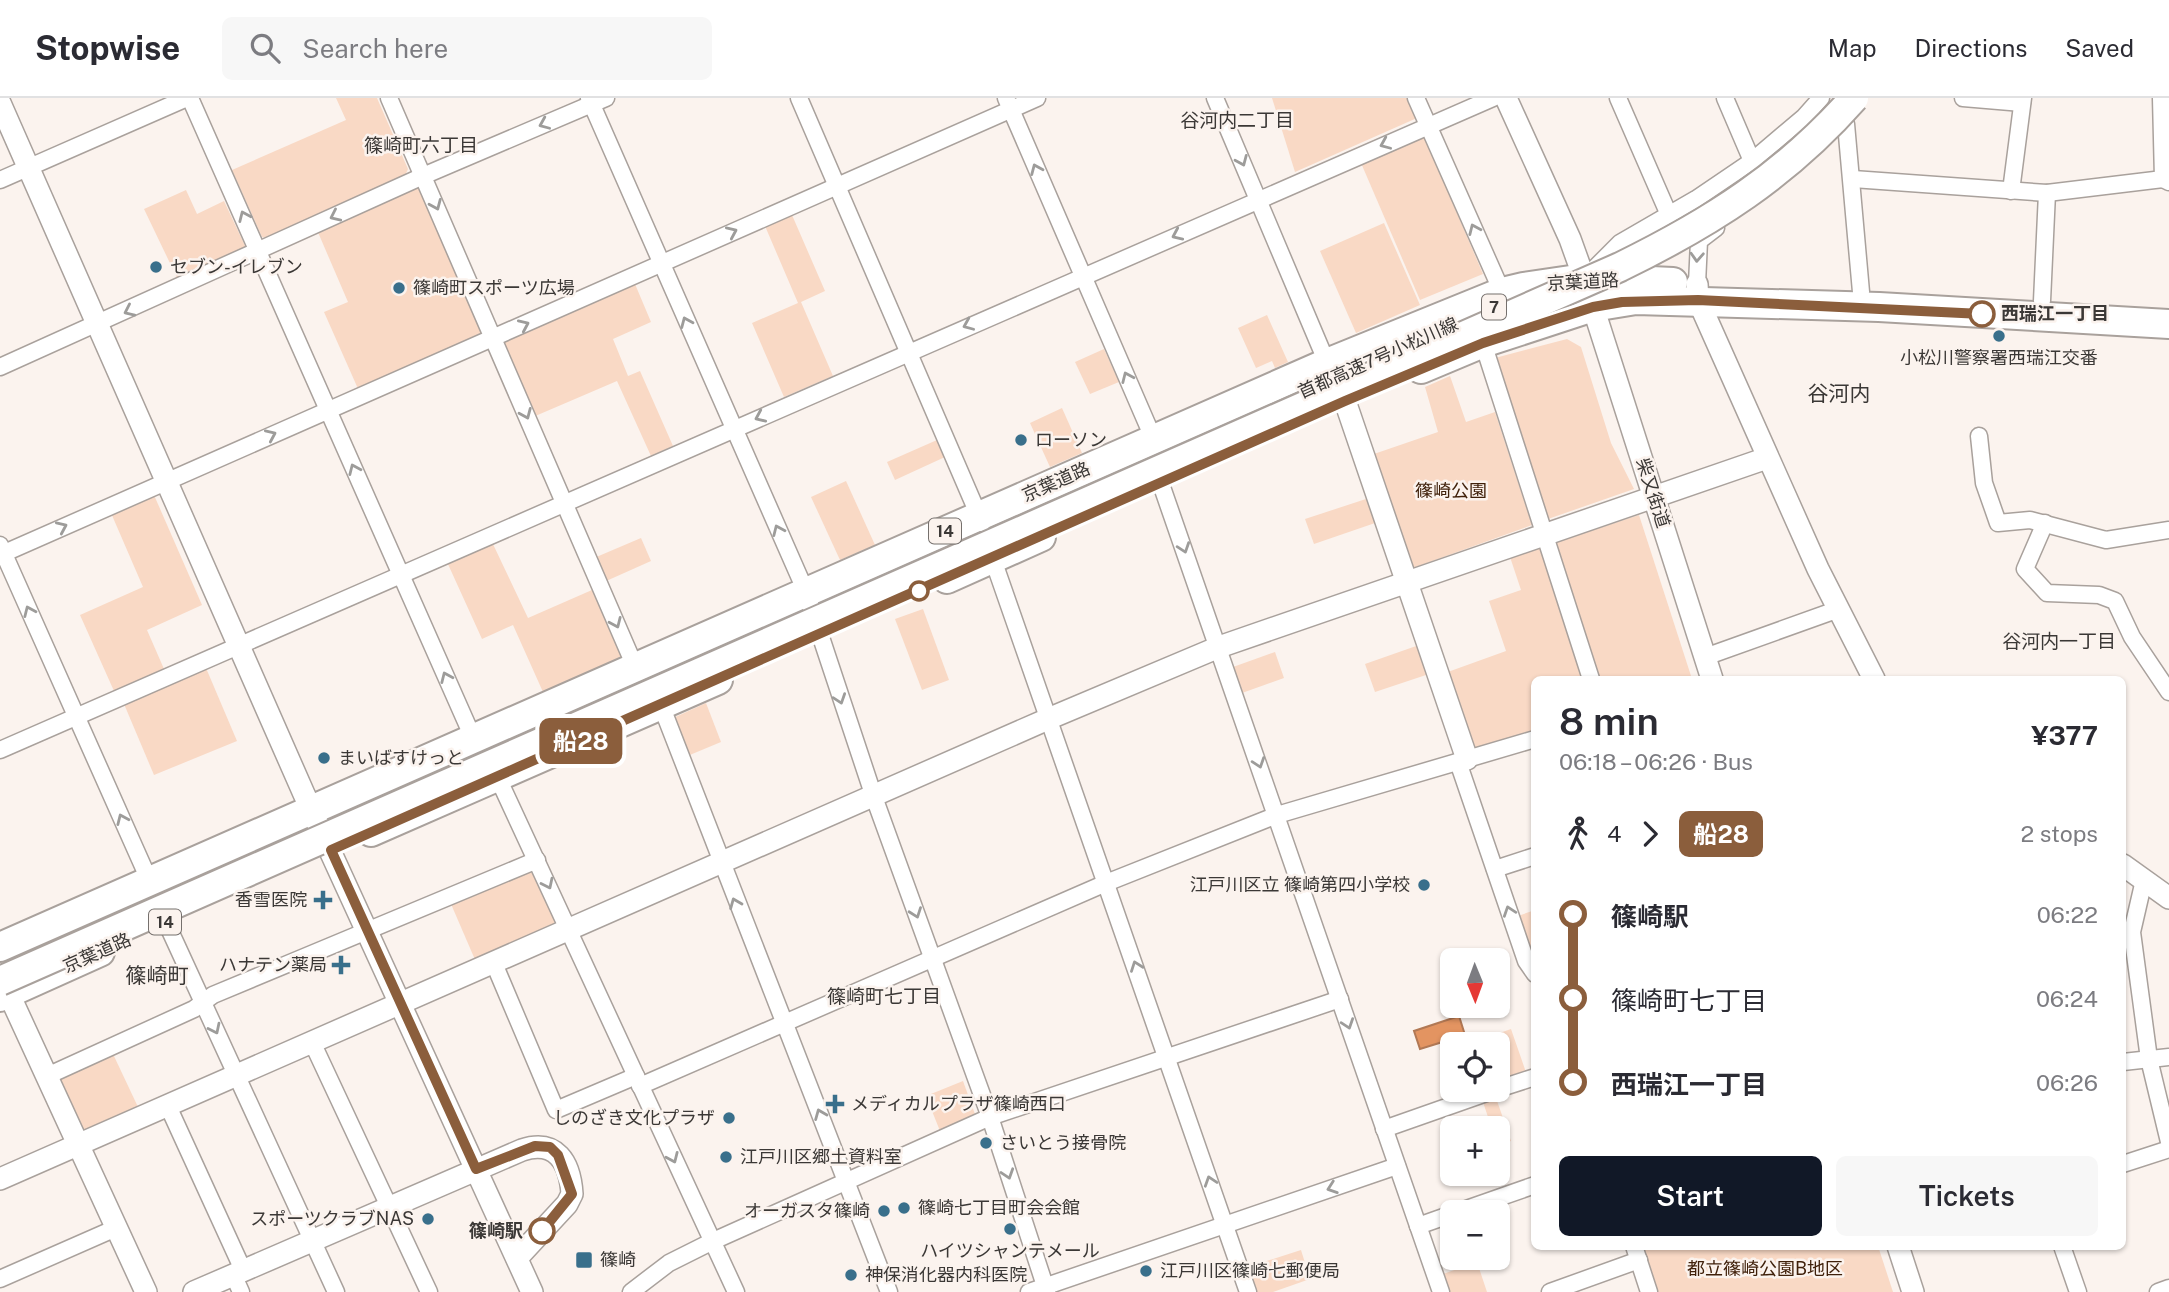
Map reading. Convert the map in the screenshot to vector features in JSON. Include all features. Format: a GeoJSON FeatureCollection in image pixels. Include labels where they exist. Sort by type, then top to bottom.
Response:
{"type":"FeatureCollection","features":[{"type":"Feature","properties":{"kind":"highway","name":"首都高速7号小松川線"},"geometry":{"type":"LineString","coordinates":[[1126,475],[1650,236],[1721,196],[1756,172],[1835,98]]}},
{"type":"Feature","properties":{"kind":"highway","name":"首都高速7号小松川線"},"geometry":{"type":"LineString","coordinates":[[1126,475],[1521,313],[1696,229],[1765,183],[1850,111]]}},
{"type":"Feature","properties":{"kind":"highway","name":"京葉道路"},"geometry":{"type":"LineString","coordinates":[[0,947],[1327,363],[1502,292],[1584,278],[1697,292],[2169,324]]}},
{"type":"Feature","properties":{"kind":"highway","name":"京葉道路"},"geometry":{"type":"LineString","coordinates":[[2,986],[166,922],[498,778],[1345,401],[1483,343],[1593,307],[1697,292],[1861,292],[2169,308]]}},
{"type":"Feature","properties":{"kind":"highway","name":"京葉道路"},"geometry":{"type":"LineString","coordinates":[[0,963],[1126,475]]}},
{"type":"Feature","properties":{"kind":"highway","name":"京葉道路"},"geometry":{"type":"LineString","coordinates":[[2,986],[1126,475]]}},
{"type":"Feature","properties":{"kind":"street"},"geometry":{"type":"LineString","coordinates":[[0,180],[189,98],[260,251],[474,740]]}},
{"type":"Feature","properties":{"kind":"street"},"geometry":{"type":"LineString","coordinates":[[389,98],[636,668]]}},
{"type":"Feature","properties":{"kind":"street"},"geometry":{"type":"LineString","coordinates":[[799,98],[980,515],[992,559],[1169,1058],[1248,1292]]}},
{"type":"Feature","properties":{"kind":"street"},"geometry":{"type":"LineString","coordinates":[[150,881],[1,551],[838,188],[1008,104],[1037,98]]}},
{"type":"Feature","properties":{"kind":"street"},"geometry":{"type":"LineString","coordinates":[[1215,98],[1327,363]]}},
{"type":"Feature","properties":{"kind":"street"},"geometry":{"type":"LineString","coordinates":[[1416,98],[1502,292]]}},
{"type":"Feature","properties":{"kind":"street"},"geometry":{"type":"LineString","coordinates":[[0,750],[1493,98]]}},
{"type":"Feature","properties":{"kind":"street"},"geometry":{"type":"LineString","coordinates":[[1506,98],[1570,239],[1584,278],[1620,243],[1752,161],[1804,117],[1821,98]]}},
{"type":"Feature","properties":{"kind":"street"},"geometry":{"type":"LineString","coordinates":[[1618,98],[1669,215]]}},
{"type":"Feature","properties":{"kind":"street"},"geometry":{"type":"LineString","coordinates":[[1725,98],[1752,161]]}},
{"type":"Feature","properties":{"kind":"street"},"geometry":{"type":"LineString","coordinates":[[1869,98],[1850,111],[1774,188],[1699,241],[1697,292],[1767,458],[1872,676]]}},
{"type":"Feature","properties":{"kind":"street"},"geometry":{"type":"LineString","coordinates":[[1963,98],[2022,100],[2011,191]]}},
{"type":"Feature","properties":{"kind":"street"},"geometry":{"type":"LineString","coordinates":[[0,367],[596,100],[661,264],[806,592],[817,635],[990,1118],[1040,1290],[1397,1166]]}},
{"type":"Feature","properties":{"kind":"street"},"geometry":{"type":"LineString","coordinates":[[0,103],[239,647],[532,1292]]}},
{"type":"Feature","properties":{"kind":"street"},"geometry":{"type":"LineString","coordinates":[[1008,104],[1154,440]]}},
{"type":"Feature","properties":{"kind":"street"},"geometry":{"type":"LineString","coordinates":[[1853,179],[2047,193],[2166,180],[2164,108]]}},
{"type":"Feature","properties":{"kind":"street"},"geometry":{"type":"LineString","coordinates":[[1850,111],[1861,292]]}},
{"type":"Feature","properties":{"kind":"street"},"geometry":{"type":"LineString","coordinates":[[2042,301],[2047,193]]}},
{"type":"Feature","properties":{"kind":"street","name":"柴又街道"},"geometry":{"type":"LineString","coordinates":[[1593,307],[1711,676]]}},
{"type":"Feature","properties":{"kind":"street"},"geometry":{"type":"LineString","coordinates":[[1483,343],[1590,676]]}},
{"type":"Feature","properties":{"kind":"street"},"geometry":{"type":"LineString","coordinates":[[1345,401],[1407,581],[1494,869],[1525,961],[1531,967]]}},
{"type":"Feature","properties":{"kind":"street"},"geometry":{"type":"LineString","coordinates":[[1979,436],[1984,483],[1998,523],[2030,520],[2106,540],[2169,530]]}},
{"type":"Feature","properties":{"kind":"street"},"geometry":{"type":"LineString","coordinates":[[0,1179],[493,961],[1219,647],[1767,458]]}},
{"type":"Feature","properties":{"kind":"street"},"geometry":{"type":"LineString","coordinates":[[1161,484],[1441,1292]]}},
{"type":"Feature","properties":{"kind":"street"},"geometry":{"type":"LineString","coordinates":[[2045,523],[2025,569],[2046,593],[2099,595],[2115,601],[2132,637],[2169,692]]}},
{"type":"Feature","properties":{"kind":"street"},"geometry":{"type":"LineString","coordinates":[[1705,657],[1839,609]]}},
{"type":"Feature","properties":{"kind":"street"},"geometry":{"type":"LineString","coordinates":[[661,705],[720,865],[889,1292]]}},
{"type":"Feature","properties":{"kind":"street"},"geometry":{"type":"LineString","coordinates":[[493,961],[556,1110],[783,1025],[932,957],[1106,883],[1277,815],[1531,740]]}},
{"type":"Feature","properties":{"kind":"street"},"geometry":{"type":"LineString","coordinates":[[498,778],[736,1292]]}},
{"type":"Feature","properties":{"kind":"street"},"geometry":{"type":"LineString","coordinates":[[1494,869],[1531,857]]}},
{"type":"Feature","properties":{"kind":"street"},"geometry":{"type":"LineString","coordinates":[[47,1076],[202,1002],[537,860]]}},
{"type":"Feature","properties":{"kind":"street"},"geometry":{"type":"LineString","coordinates":[[2126,867],[2168,893]]}},
{"type":"Feature","properties":{"kind":"street"},"geometry":{"type":"LineString","coordinates":[[2144,880],[2128,923],[2149,1059],[2169,1142]]}},
{"type":"Feature","properties":{"kind":"street"},"geometry":{"type":"LineString","coordinates":[[166,922],[336,1292]]}},
{"type":"Feature","properties":{"kind":"street"},"geometry":{"type":"LineString","coordinates":[[2,986],[47,1076],[146,1292]]}},
{"type":"Feature","properties":{"kind":"street"},"geometry":{"type":"LineString","coordinates":[[2126,991],[2140,989]]}},
{"type":"Feature","properties":{"kind":"street"},"geometry":{"type":"LineString","coordinates":[[640,1289],[669,1263],[711,1242],[990,1118],[1339,999]]}},
{"type":"Feature","properties":{"kind":"street"},"geometry":{"type":"LineString","coordinates":[[312,1042],[429,1292]]}},
{"type":"Feature","properties":{"kind":"street"},"geometry":{"type":"LineString","coordinates":[[2126,1062],[2169,1056]]}},
{"type":"Feature","properties":{"kind":"street"},"geometry":{"type":"LineString","coordinates":[[1510,1085],[1531,1077]]}},
{"type":"Feature","properties":{"kind":"street"},"geometry":{"type":"LineString","coordinates":[[1384,1129],[1462,1102]]}},
{"type":"Feature","properties":{"kind":"street"},"geometry":{"type":"LineString","coordinates":[[168,1106],[239,1279]]}},
{"type":"Feature","properties":{"kind":"street"},"geometry":{"type":"LineString","coordinates":[[194,1292],[239,1279],[312,1240],[476,1169],[535,1146],[550,1147],[558,1155],[571,1185],[570,1199],[517,1258]]}},
{"type":"Feature","properties":{"kind":"street"},"geometry":{"type":"LineString","coordinates":[[2126,1163],[2169,1149]]}},
{"type":"Feature","properties":{"kind":"street"},"geometry":{"type":"LineString","coordinates":[[1492,1200],[1531,1186]]}},
{"type":"Feature","properties":{"kind":"street"},"geometry":{"type":"LineString","coordinates":[[1418,1226],[1440,1218]]}},
{"type":"Feature","properties":{"kind":"street"},"geometry":{"type":"LineString","coordinates":[[0,1279],[116,1228]]}},
{"type":"Feature","properties":{"kind":"street"},"geometry":{"type":"LineString","coordinates":[[1899,1250],[1913,1292]]}},
{"type":"Feature","properties":{"kind":"street"},"geometry":{"type":"LineString","coordinates":[[2063,1250],[2078,1292]]}},
{"type":"Feature","properties":{"kind":"street"},"geometry":{"type":"LineString","coordinates":[[1550,1292],[1636,1253],[1649,1292]]}},
{"type":"Feature","properties":{"kind":"street"},"geometry":{"type":"LineString","coordinates":[[2158,1292],[2169,1288]]}},
{"type":"Feature","properties":{"kind":"green space"},"geometry":{"type":"Polygon","coordinates":[[[336,98],[377,98],[408,169],[404,178],[271,239],[262,237],[232,170],[346,120],[336,98]]]}},
{"type":"Feature","properties":{"kind":"green space"},"geometry":{"type":"Polygon","coordinates":[[[1272,98],[1408,98],[1417,118],[1295,172],[1272,98]]]}},
{"type":"Feature","properties":{"kind":"green space"},"geometry":{"type":"Polygon","coordinates":[[[1424,136],[1483,274],[1420,300],[1361,163],[1424,136]]]}},
{"type":"Feature","properties":{"kind":"green space"},"geometry":{"type":"Polygon","coordinates":[[[420,184],[485,337],[359,391],[324,312],[348,302],[317,230],[420,184]]]}},
{"type":"Feature","properties":{"kind":"green space"},"geometry":{"type":"Polygon","coordinates":[[[186,190],[197,214],[224,201],[247,250],[179,282],[144,209],[186,190]]]}},
{"type":"Feature","properties":{"kind":"green space"},"geometry":{"type":"Polygon","coordinates":[[[792,215],[825,291],[801,302],[833,376],[784,397],[752,323],[798,303],[765,226],[792,215]]]}},
{"type":"Feature","properties":{"kind":"green space"},"geometry":{"type":"Polygon","coordinates":[[[1384,223],[1420,305],[1356,333],[1320,251],[1384,223]]]}},
{"type":"Feature","properties":{"kind":"green space"},"geometry":{"type":"Polygon","coordinates":[[[635,284],[651,322],[613,339],[628,376],[640,371],[673,446],[651,456],[617,381],[533,417],[502,346],[504,341],[635,284]]]}},
{"type":"Feature","properties":{"kind":"green space"},"geometry":{"type":"Polygon","coordinates":[[[1267,315],[1288,362],[1275,368],[1272,361],[1256,368],[1238,328],[1267,315]]]}},
{"type":"Feature","properties":{"kind":"green space","name":"篠崎公園"},"geometry":{"type":"Polygon","coordinates":[[[1567,339],[1581,347],[1611,443],[1634,489],[1548,519],[1495,358],[1567,339]]]}},
{"type":"Feature","properties":{"kind":"green space"},"geometry":{"type":"Polygon","coordinates":[[[1104,349],[1119,382],[1090,394],[1075,362],[1104,349]]]}},
{"type":"Feature","properties":{"kind":"green space","name":"篠崎公園"},"geometry":{"type":"Polygon","coordinates":[[[1450,376],[1466,422],[1495,412],[1532,525],[1410,569],[1371,455],[1438,432],[1425,387],[1450,376]]]}},
{"type":"Feature","properties":{"kind":"green space"},"geometry":{"type":"Polygon","coordinates":[[[1062,408],[1082,453],[1050,467],[1030,423],[1062,408]]]}},
{"type":"Feature","properties":{"kind":"green space"},"geometry":{"type":"Polygon","coordinates":[[[937,440],[945,457],[895,480],[887,462],[937,440]]]}},
{"type":"Feature","properties":{"kind":"green space"},"geometry":{"type":"Polygon","coordinates":[[[846,481],[875,545],[840,560],[811,497],[846,481]]]}},
{"type":"Feature","properties":{"kind":"green space"},"geometry":{"type":"Polygon","coordinates":[[[154,495],[202,605],[147,630],[164,669],[114,691],[80,615],[143,587],[111,513],[154,495]]]}},
{"type":"Feature","properties":{"kind":"green space","name":"篠崎公園"},"geometry":{"type":"Polygon","coordinates":[[[1369,498],[1378,522],[1314,544],[1305,519],[1369,498]]]}},
{"type":"Feature","properties":{"kind":"green space"},"geometry":{"type":"Polygon","coordinates":[[[1639,515],[1691,676],[1597,676],[1554,543],[1639,515]]]}},
{"type":"Feature","properties":{"kind":"green space"},"geometry":{"type":"Polygon","coordinates":[[[641,538],[651,561],[604,582],[594,558],[641,538]]]}},
{"type":"Feature","properties":{"kind":"green space"},"geometry":{"type":"Polygon","coordinates":[[[492,542],[528,618],[592,590],[621,657],[543,692],[513,625],[482,639],[447,562],[492,542]]]}},
{"type":"Feature","properties":{"kind":"green space"},"geometry":{"type":"Polygon","coordinates":[[[1539,546],[1581,676],[1531,676],[1531,732],[1475,749],[1471,746],[1445,673],[1506,651],[1489,601],[1521,590],[1509,554],[1539,546]]]}},
{"type":"Feature","properties":{"kind":"green space"},"geometry":{"type":"Polygon","coordinates":[[[923,609],[949,680],[922,690],[895,619],[923,609]]]}},
{"type":"Feature","properties":{"kind":"green space"},"geometry":{"type":"Polygon","coordinates":[[[1419,645],[1429,674],[1375,692],[1365,664],[1419,645]]]}},
{"type":"Feature","properties":{"kind":"green space"},"geometry":{"type":"Polygon","coordinates":[[[1275,652],[1284,678],[1242,693],[1233,667],[1275,652]]]}},
{"type":"Feature","properties":{"kind":"green space"},"geometry":{"type":"Polygon","coordinates":[[[206,668],[237,741],[154,775],[124,704],[206,668]]]}},
{"type":"Feature","properties":{"kind":"green space"},"geometry":{"type":"Polygon","coordinates":[[[706,703],[721,742],[685,757],[671,719],[706,703]]]}},
{"type":"Feature","properties":{"kind":"green space"},"geometry":{"type":"Polygon","coordinates":[[[527,872],[532,873],[555,921],[552,928],[476,962],[451,904],[527,872]]]}},
{"type":"Feature","properties":{"kind":"green space"},"geometry":{"type":"Polygon","coordinates":[[[1531,911],[1531,947],[1526,949],[1515,917],[1531,911]]]}},
{"type":"Feature","properties":{"kind":"green space"},"geometry":{"type":"Polygon","coordinates":[[[1511,1029],[1527,1075],[1510,1081],[1510,1032],[1502,1032],[1511,1029]]]}},
{"type":"Feature","properties":{"kind":"green space"},"geometry":{"type":"Polygon","coordinates":[[[113,1054],[138,1107],[88,1131],[81,1128],[60,1082],[62,1076],[113,1054]]]}},
{"type":"Feature","properties":{"kind":"green space"},"geometry":{"type":"Polygon","coordinates":[[[963,1081],[976,1117],[940,1131],[926,1096],[963,1081]]]}},
{"type":"Feature","properties":{"kind":"green space"},"geometry":{"type":"Polygon","coordinates":[[[1483,1102],[1497,1102],[1502,1116],[1488,1116],[1483,1102]]]}},
{"type":"Feature","properties":{"kind":"green space"},"geometry":{"type":"Polygon","coordinates":[[[1301,1250],[1310,1279],[1273,1292],[1256,1292],[1248,1267],[1301,1250]]]}},
{"type":"Feature","properties":{"kind":"green space","name":"都立篠崎公園B地区"},"geometry":{"type":"Polygon","coordinates":[[[1639,1250],[1879,1250],[1893,1292],[1654,1292],[1639,1250]]]}},
{"type":"Feature","properties":{"kind":"green space"},"geometry":{"type":"Polygon","coordinates":[[[1454,1270],[1480,1270],[1487,1292],[1449,1292],[1443,1274],[1454,1270]]]}},
{"type":"Feature","properties":{"kind":"shaded area"},"geometry":{"type":"Polygon","coordinates":[[[1460,1018],[1464,1032],[1440,1032],[1440,1043],[1420,1049],[1414,1031],[1460,1018]]]}},
{"type":"Feature","properties":{"kind":"bus line","name":"船28"},"geometry":{"type":"LineString","coordinates":[[542,1231],[572,1194],[558,1155],[550,1147],[535,1146],[476,1169],[331,850],[1345,401],[1483,343],[1593,307],[1636,300],[1698,300],[1982,314]]}},
{"type":"Feature","properties":{"kind":"place","name":"セブン-イレブン"},"geometry":{"type":"Point","coordinates":[156,267]}},
{"type":"Feature","properties":{"kind":"place","name":"篠崎町スポーツ広場"},"geometry":{"type":"Point","coordinates":[399,288]}},
{"type":"Feature","properties":{"kind":"place","name":"西瑞江一丁目"},"geometry":{"type":"Point","coordinates":[1982,314]}},
{"type":"Feature","properties":{"kind":"place","name":"小松川警察署西瑞江交番"},"geometry":{"type":"Point","coordinates":[1999,336]}},
{"type":"Feature","properties":{"kind":"place","name":"ローソン"},"geometry":{"type":"Point","coordinates":[1021,440]}},
{"type":"Feature","properties":{"kind":"place","name":"まいばすけっと"},"geometry":{"type":"Point","coordinates":[324,758]}},
{"type":"Feature","properties":{"kind":"place","name":"江戸川区立 篠崎第四小学校"},"geometry":{"type":"Point","coordinates":[1424,885]}},
{"type":"Feature","properties":{"kind":"place","name":"香雪医院"},"geometry":{"type":"Point","coordinates":[323,900]}},
{"type":"Feature","properties":{"kind":"place","name":"ハナテン薬局"},"geometry":{"type":"Point","coordinates":[341,965]}},
{"type":"Feature","properties":{"kind":"place","name":"メディカルプラザ篠崎西口"},"geometry":{"type":"Point","coordinates":[835,1104]}},
{"type":"Feature","properties":{"kind":"place","name":"しのざき文化プラザ"},"geometry":{"type":"Point","coordinates":[729,1118]}},
{"type":"Feature","properties":{"kind":"place","name":"さいとう接骨院"},"geometry":{"type":"Point","coordinates":[986,1143]}},
{"type":"Feature","properties":{"kind":"place","name":"江戸川区郷土資料室"},"geometry":{"type":"Point","coordinates":[726,1157]}},
{"type":"Feature","properties":{"kind":"place","name":"篠崎七丁目町会会館"},"geometry":{"type":"Point","coordinates":[904,1208]}},
{"type":"Feature","properties":{"kind":"place","name":"オーガスタ篠崎"},"geometry":{"type":"Point","coordinates":[884,1211]}},
{"type":"Feature","properties":{"kind":"place","name":"スポーツクラブNAS"},"geometry":{"type":"Point","coordinates":[428,1219]}},
{"type":"Feature","properties":{"kind":"place","name":"ハイツシャンテメール"},"geometry":{"type":"Point","coordinates":[1010,1229]}},
{"type":"Feature","properties":{"kind":"place","name":"篠崎駅"},"geometry":{"type":"Point","coordinates":[542,1231]}},
{"type":"Feature","properties":{"kind":"place","name":"篠崎"},"geometry":{"type":"Point","coordinates":[584,1260]}},
{"type":"Feature","properties":{"kind":"place","name":"江戸川区篠崎七郵便局"},"geometry":{"type":"Point","coordinates":[1146,1271]}},
{"type":"Feature","properties":{"kind":"place","name":"神保消化器内科医院"},"geometry":{"type":"Point","coordinates":[851,1275]}},
{"type":"Feature","properties":{"kind":"district","name":"谷河内二丁目"},"geometry":{"type":"Point","coordinates":[1237,120]}},
{"type":"Feature","properties":{"kind":"district","name":"篠崎町六丁目"},"geometry":{"type":"Point","coordinates":[421,145]}},
{"type":"Feature","properties":{"kind":"district","name":"谷河内"},"geometry":{"type":"Point","coordinates":[1839,394]}},
{"type":"Feature","properties":{"kind":"district","name":"谷河内一丁目"},"geometry":{"type":"Point","coordinates":[2059,641]}},
{"type":"Feature","properties":{"kind":"district","name":"篠崎町"},"geometry":{"type":"Point","coordinates":[157,976]}},
{"type":"Feature","properties":{"kind":"district","name":"篠崎町七丁目"},"geometry":{"type":"Point","coordinates":[884,996]}}]}
